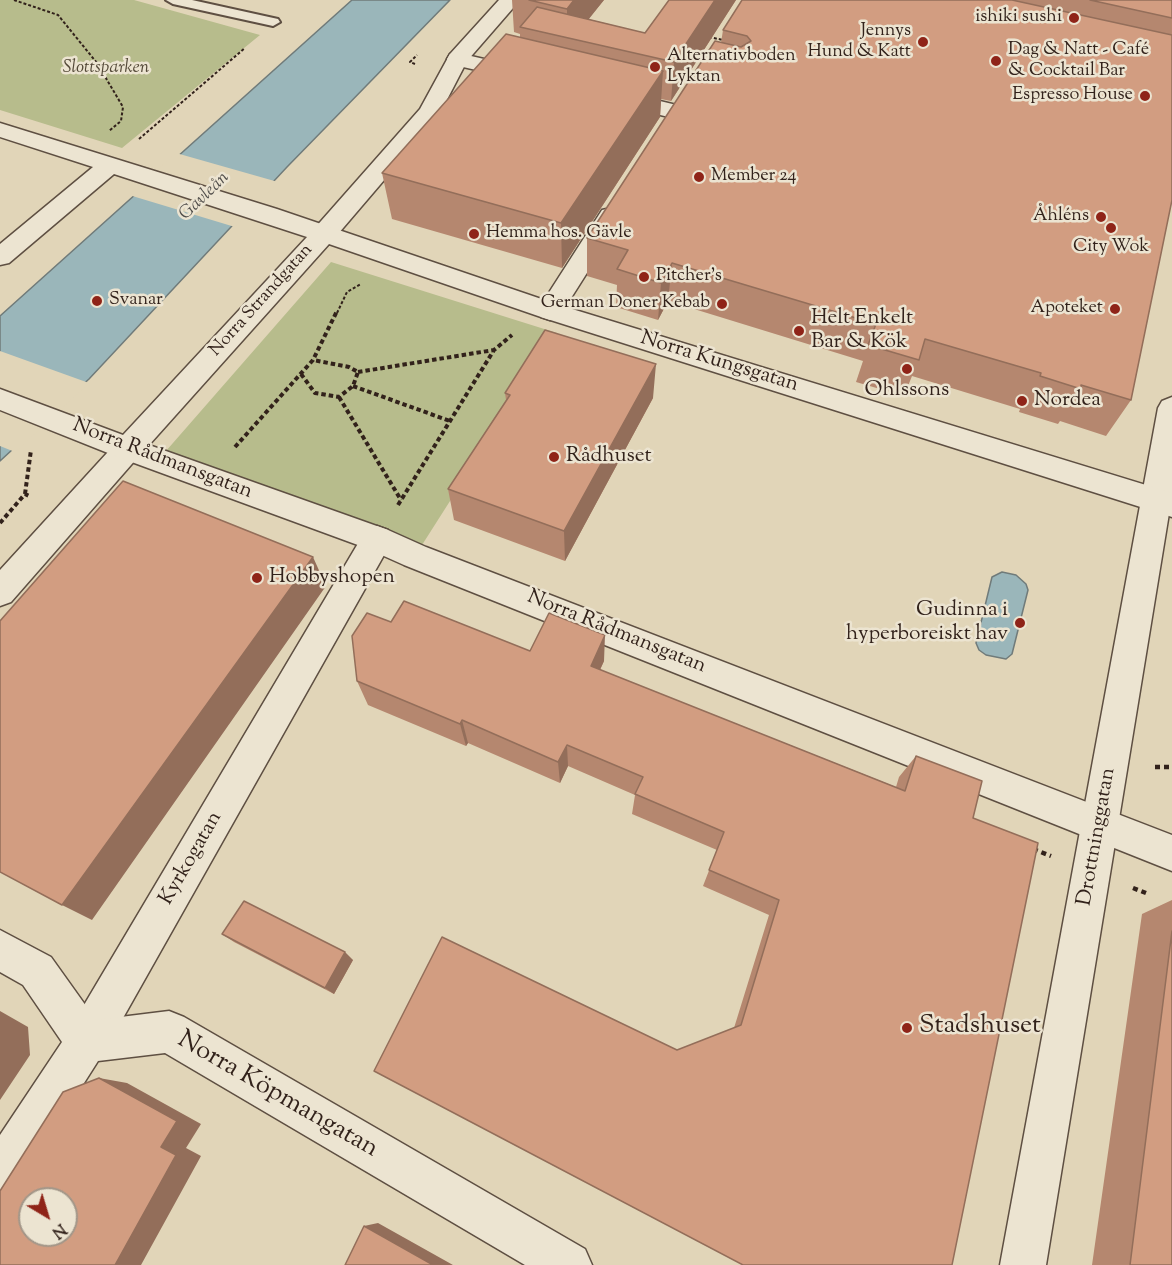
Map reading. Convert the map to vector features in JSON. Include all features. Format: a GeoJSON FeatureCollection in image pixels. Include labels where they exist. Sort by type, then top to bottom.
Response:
{"type":"FeatureCollection","features":[{"type":"Feature","properties":{"kind":"street","name":"Norra Strandgatan"},"geometry":{"type":"LineString","coordinates":[[0,592],[68,513],[322,235],[430,112],[458,59],[510,0]]}},
{"type":"Feature","properties":{"kind":"street"},"geometry":{"type":"LineString","coordinates":[[664,132],[677,112],[712,38]]}},
{"type":"Feature","properties":{"kind":"street"},"geometry":{"type":"LineString","coordinates":[[458,59],[539,78]]}},
{"type":"Feature","properties":{"kind":"street"},"geometry":{"type":"LineString","coordinates":[[597,92],[677,112]]}},
{"type":"Feature","properties":{"kind":"street","name":"Norra Kungsgatan"},"geometry":{"type":"LineString","coordinates":[[0,130],[268,215],[550,311],[1164,502]]}},
{"type":"Feature","properties":{"kind":"street"},"geometry":{"type":"LineString","coordinates":[[0,257],[109,166]]}},
{"type":"Feature","properties":{"kind":"street"},"geometry":{"type":"LineString","coordinates":[[550,311],[626,193]]}},
{"type":"Feature","properties":{"kind":"street","name":"Norra Rådmansgatan"},"geometry":{"type":"LineString","coordinates":[[0,399],[128,449],[377,539],[415,556],[1172,853]]}},
{"type":"Feature","properties":{"kind":"street","name":"Drottninggatan"},"geometry":{"type":"LineString","coordinates":[[1023,1265],[1100,824],[1164,502],[1172,408]]}},
{"type":"Feature","properties":{"kind":"street","name":"Kyrkogatan"},"geometry":{"type":"LineString","coordinates":[[0,1174],[86,1042],[377,539]]}},
{"type":"Feature","properties":{"kind":"street"},"geometry":{"type":"LineString","coordinates":[[0,950],[37,971],[86,1042]]}},
{"type":"Feature","properties":{"kind":"street","name":"Norra Köpmangatan"},"geometry":{"type":"LineString","coordinates":[[86,1042],[169,1032],[569,1265]]}},
{"type":"Feature","properties":{"kind":"lane"},"geometry":{"type":"LineString","coordinates":[[173,0],[273,22]]}},
{"type":"Feature","properties":{"kind":"path"},"geometry":{"type":"LineString","coordinates":[[14,0],[58,15],[97,63],[123,107],[121,121],[103,135]]}},
{"type":"Feature","properties":{"kind":"path"},"geometry":{"type":"LineString","coordinates":[[136,142],[273,22]]}},
{"type":"Feature","properties":{"kind":"path"},"geometry":{"type":"LineString","coordinates":[[377,539],[494,350],[526,323],[550,311]]}},
{"type":"Feature","properties":{"kind":"path"},"geometry":{"type":"LineString","coordinates":[[313,360],[349,367],[358,372],[494,350]]}},
{"type":"Feature","properties":{"kind":"path"},"geometry":{"type":"LineString","coordinates":[[301,374],[315,393],[339,396],[353,386],[358,372]]}},
{"type":"Feature","properties":{"kind":"path"},"geometry":{"type":"LineString","coordinates":[[353,386],[450,421]]}},
{"type":"Feature","properties":{"kind":"path"},"geometry":{"type":"LineString","coordinates":[[339,396],[402,500]]}},
{"type":"Feature","properties":{"kind":"path"},"geometry":{"type":"LineString","coordinates":[[26,494],[32,448]]}},
{"type":"Feature","properties":{"kind":"green space","name":"Slottsparken"},"geometry":{"type":"Polygon","coordinates":[[[0,0],[134,0],[260,35],[122,148],[0,110],[0,0]]]}},
{"type":"Feature","properties":{"kind":"green space"},"geometry":{"type":"Polygon","coordinates":[[[331,262],[557,333],[415,556],[159,459],[331,262]]]}},
{"type":"Feature","properties":{"kind":"water","name":"Gavleån"},"geometry":{"type":"Polygon","coordinates":[[[352,0],[450,0],[287,167],[89,379],[0,461],[0,316],[352,0]]]}},
{"type":"Feature","properties":{"kind":"water"},"geometry":{"type":"Polygon","coordinates":[[[1002,572],[1016,575],[1026,584],[1028,590],[1012,654],[1006,659],[986,655],[979,650],[976,643],[992,577],[1002,572]]]}},
{"type":"Feature","properties":{"kind":"pier"},"geometry":{"type":"Polygon","coordinates":[[[176,153],[278,182],[235,227],[129,195],[176,153]]]}},
{"type":"Feature","properties":{"kind":"pier"},"geometry":{"type":"Polygon","coordinates":[[[0,351],[89,383],[15,452],[0,446],[0,351]]]}},
{"type":"Feature","properties":{"kind":"building"},"geometry":{"type":"Polygon","coordinates":[[[529,0],[574,0],[567,9],[529,0]]]}},
{"type":"Feature","properties":{"kind":"building"},"geometry":{"type":"Polygon","coordinates":[[[669,0],[715,0],[674,62],[520,27],[537,7],[645,33],[669,0]]]}},
{"type":"Feature","properties":{"kind":"building"},"geometry":{"type":"Polygon","coordinates":[[[742,0],[1012,0],[1172,35],[1172,200],[1131,400],[1081,385],[1081,389],[1040,376],[1041,373],[925,339],[919,360],[868,345],[876,324],[672,263],[661,283],[617,269],[628,250],[587,238],[715,41],[741,47],[751,41],[747,36],[723,30],[742,0]]]}},
{"type":"Feature","properties":{"kind":"building"},"geometry":{"type":"Polygon","coordinates":[[[1090,0],[1172,0],[1172,18],[1090,0]]]}},
{"type":"Feature","properties":{"kind":"building"},"geometry":{"type":"Polygon","coordinates":[[[506,34],[663,71],[561,223],[382,173],[506,34]]]}},
{"type":"Feature","properties":{"kind":"building","name":"Rådhuset"},"geometry":{"type":"Polygon","coordinates":[[[545,330],[656,364],[564,531],[448,489],[510,395],[505,393],[545,330]]]}},
{"type":"Feature","properties":{"kind":"building"},"geometry":{"type":"Polygon","coordinates":[[[123,481],[313,557],[62,905],[0,872],[0,621],[123,481]]]}},
{"type":"Feature","properties":{"kind":"building"},"geometry":{"type":"Polygon","coordinates":[[[404,601],[530,651],[549,613],[605,635],[591,666],[905,791],[916,756],[982,781],[973,818],[1038,843],[952,1265],[743,1265],[374,1071],[442,937],[677,1050],[741,1025],[779,900],[709,870],[724,832],[635,794],[643,777],[567,745],[558,762],[462,720],[460,724],[357,681],[352,636],[367,613],[391,622],[404,601]]]}},
{"type":"Feature","properties":{"kind":"building"},"geometry":{"type":"Polygon","coordinates":[[[244,901],[345,952],[325,988],[222,934],[244,901]]]}},
{"type":"Feature","properties":{"kind":"building"},"geometry":{"type":"Polygon","coordinates":[[[1172,931],[1172,1265],[1130,1265],[1172,931]]]}},
{"type":"Feature","properties":{"kind":"building"},"geometry":{"type":"Polygon","coordinates":[[[99,1078],[177,1121],[161,1147],[176,1155],[115,1265],[0,1265],[0,1191],[63,1092],[99,1078]]]}},
{"type":"Feature","properties":{"kind":"building"},"geometry":{"type":"Polygon","coordinates":[[[364,1226],[433,1265],[345,1265],[364,1226]]]}},
{"type":"Feature","properties":{"kind":"place","name":"ishiki sushi"},"geometry":{"type":"Point","coordinates":[1074,18]}},
{"type":"Feature","properties":{"kind":"place","name":"Jennys Hund & Katt"},"geometry":{"type":"Point","coordinates":[923,42]}},
{"type":"Feature","properties":{"kind":"place","name":"Dag & Natt - Café & Cocktail Bar"},"geometry":{"type":"Point","coordinates":[996,61]}},
{"type":"Feature","properties":{"kind":"place","name":"Alternativboden Lyktan"},"geometry":{"type":"Point","coordinates":[655,67]}},
{"type":"Feature","properties":{"kind":"place","name":"Espresso House"},"geometry":{"type":"Point","coordinates":[1145,96]}},
{"type":"Feature","properties":{"kind":"place","name":"Member 24"},"geometry":{"type":"Point","coordinates":[699,177]}},
{"type":"Feature","properties":{"kind":"place","name":"Åhléns"},"geometry":{"type":"Point","coordinates":[1101,217]}},
{"type":"Feature","properties":{"kind":"place","name":"City Wok"},"geometry":{"type":"Point","coordinates":[1111,228]}},
{"type":"Feature","properties":{"kind":"place","name":"Hemma hos. Gävle"},"geometry":{"type":"Point","coordinates":[474,234]}},
{"type":"Feature","properties":{"kind":"place","name":"Pitcher's"},"geometry":{"type":"Point","coordinates":[644,277]}},
{"type":"Feature","properties":{"kind":"place","name":"Svanar"},"geometry":{"type":"Point","coordinates":[97,301]}},
{"type":"Feature","properties":{"kind":"place","name":"German Doner Kebab"},"geometry":{"type":"Point","coordinates":[722,304]}},
{"type":"Feature","properties":{"kind":"place","name":"Apoteket"},"geometry":{"type":"Point","coordinates":[1115,309]}},
{"type":"Feature","properties":{"kind":"place","name":"Helt Enkelt Bar & Kök"},"geometry":{"type":"Point","coordinates":[799,331]}},
{"type":"Feature","properties":{"kind":"place","name":"Ohlssons"},"geometry":{"type":"Point","coordinates":[907,369]}},
{"type":"Feature","properties":{"kind":"place","name":"Nordea"},"geometry":{"type":"Point","coordinates":[1022,401]}},
{"type":"Feature","properties":{"kind":"place","name":"Rådhuset"},"geometry":{"type":"Point","coordinates":[554,457]}},
{"type":"Feature","properties":{"kind":"place","name":"Hobbyshopen"},"geometry":{"type":"Point","coordinates":[257,578]}},
{"type":"Feature","properties":{"kind":"place","name":"Gudinna i hyperboreiskt hav"},"geometry":{"type":"Point","coordinates":[1020,623]}},
{"type":"Feature","properties":{"kind":"place","name":"Stadshuset"},"geometry":{"type":"Point","coordinates":[907,1028]}}]}
